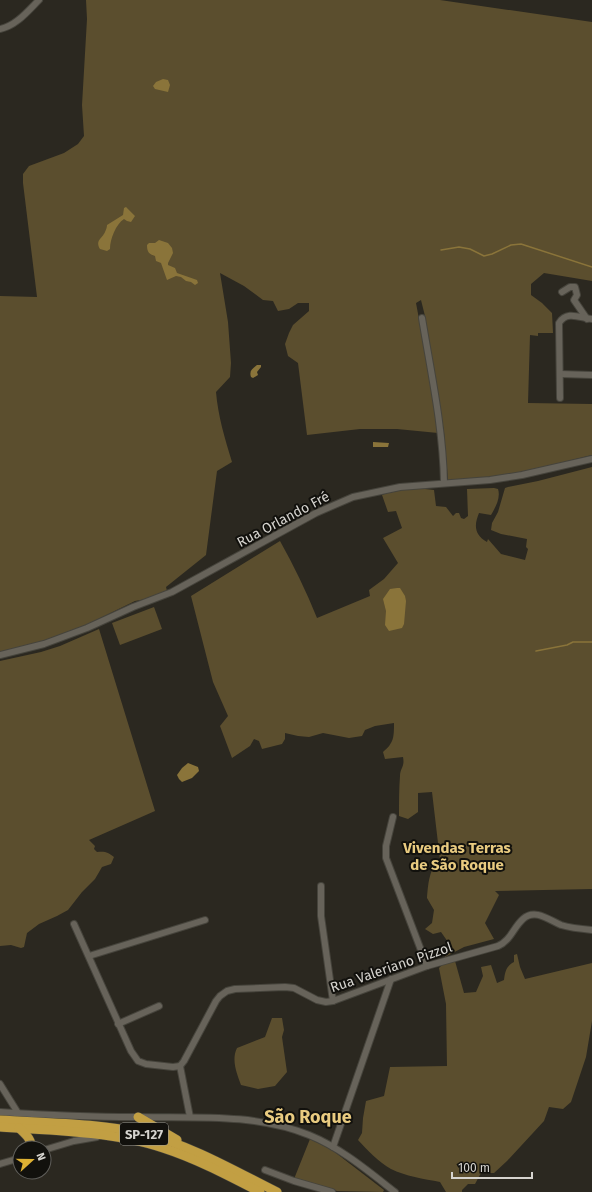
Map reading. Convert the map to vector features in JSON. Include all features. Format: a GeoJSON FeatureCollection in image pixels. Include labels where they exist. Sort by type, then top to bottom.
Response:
{"type":"FeatureCollection","features":[{"type":"Feature","properties":{"kind":"highway"},"geometry":{"type":"LineString","coordinates":[[138,1117],[198,1153]]}},
{"type":"Feature","properties":{"kind":"highway","name":"SP-127"},"geometry":{"type":"LineString","coordinates":[[0,1120],[119,1129],[166,1140],[198,1153],[277,1192]]}},
{"type":"Feature","properties":{"kind":"highway","name":"SP-127"},"geometry":{"type":"LineString","coordinates":[[0,1127],[103,1136],[133,1140],[163,1147],[197,1161],[260,1192]]}},
{"type":"Feature","properties":{"kind":"highway"},"geometry":{"type":"LineString","coordinates":[[19,1128],[30,1140]]}},
{"type":"Feature","properties":{"kind":"street"},"geometry":{"type":"LineString","coordinates":[[0,29],[8,27],[39,0]]}},
{"type":"Feature","properties":{"kind":"street"},"geometry":{"type":"LineString","coordinates":[[562,292],[570,287],[575,287],[577,295],[574,300],[589,319]]}},
{"type":"Feature","properties":{"kind":"street"},"geometry":{"type":"LineString","coordinates":[[560,398],[559,325],[563,318],[572,315],[589,319]]}},
{"type":"Feature","properties":{"kind":"street"},"geometry":{"type":"LineString","coordinates":[[422,318],[441,430],[444,457],[444,483]]}},
{"type":"Feature","properties":{"kind":"street"},"geometry":{"type":"LineString","coordinates":[[560,374],[592,375]]}},
{"type":"Feature","properties":{"kind":"street","name":"Rua Orlando Fré"},"geometry":{"type":"LineString","coordinates":[[0,655],[50,642],[172,592],[316,513],[353,497],[400,487],[490,480],[522,475],[592,459]]}},
{"type":"Feature","properties":{"kind":"street"},"geometry":{"type":"LineString","coordinates":[[393,816],[386,846],[386,858],[427,966]]}},
{"type":"Feature","properties":{"kind":"street"},"geometry":{"type":"LineString","coordinates":[[320,886],[321,916],[333,1001]]}},
{"type":"Feature","properties":{"kind":"street","name":"Rua Valeriano Pizzol"},"geometry":{"type":"LineString","coordinates":[[180,1066],[216,1001],[227,991],[235,989],[285,987],[294,988],[317,1000],[326,1002],[333,1001],[427,966],[505,943],[523,919],[529,915],[541,916],[561,925],[577,929],[592,930]]}},
{"type":"Feature","properties":{"kind":"street"},"geometry":{"type":"LineString","coordinates":[[89,956],[204,920]]}},
{"type":"Feature","properties":{"kind":"street"},"geometry":{"type":"LineString","coordinates":[[74,924],[118,1024],[131,1051],[138,1061],[146,1064],[166,1067],[180,1066],[190,1117]]}},
{"type":"Feature","properties":{"kind":"street"},"geometry":{"type":"LineString","coordinates":[[334,1147],[391,979]]}},
{"type":"Feature","properties":{"kind":"street"},"geometry":{"type":"LineString","coordinates":[[118,1024],[159,1006]]}},
{"type":"Feature","properties":{"kind":"street"},"geometry":{"type":"LineString","coordinates":[[0,1084],[18,1113]]}},
{"type":"Feature","properties":{"kind":"street"},"geometry":{"type":"LineString","coordinates":[[0,1112],[138,1117],[190,1117],[277,1124],[310,1135],[334,1147],[394,1192]]}},
{"type":"Feature","properties":{"kind":"street"},"geometry":{"type":"LineString","coordinates":[[52,1148],[74,1141],[103,1136]]}},
{"type":"Feature","properties":{"kind":"street"},"geometry":{"type":"LineString","coordinates":[[0,1164],[12,1160]]}},
{"type":"Feature","properties":{"kind":"street"},"geometry":{"type":"LineString","coordinates":[[265,1170],[294,1181],[332,1192]]}},
{"type":"Feature","properties":{"kind":"shaded area"},"geometry":{"type":"Polygon","coordinates":[[[86,0],[440,0],[592,22],[592,281],[544,273],[531,284],[531,295],[552,313],[553,333],[538,333],[538,336],[530,335],[528,403],[592,404],[592,455],[523,472],[491,477],[448,480],[444,432],[421,300],[416,303],[432,389],[438,433],[397,429],[360,429],[307,435],[298,363],[288,356],[285,344],[293,325],[309,311],[309,303],[298,303],[289,309],[278,311],[273,301],[263,300],[244,286],[220,273],[228,322],[231,363],[230,377],[216,392],[220,419],[232,462],[217,471],[206,555],[166,587],[167,591],[146,599],[135,601],[88,624],[43,641],[0,652],[0,296],[37,297],[23,174],[29,166],[64,153],[78,144],[84,136],[82,105],[87,19],[86,0]]]}},
{"type":"Feature","properties":{"kind":"shaded area"},"geometry":{"type":"Polygon","coordinates":[[[163,79],[168,80],[170,85],[168,92],[155,89],[153,86],[156,82],[163,79]]]}},
{"type":"Feature","properties":{"kind":"shaded area"},"geometry":{"type":"Polygon","coordinates":[[[126,207],[135,216],[131,222],[124,219],[118,224],[112,236],[110,249],[107,251],[100,249],[98,244],[107,225],[123,215],[124,208],[126,207]]]}},
{"type":"Feature","properties":{"kind":"shaded area"},"geometry":{"type":"Polygon","coordinates":[[[159,240],[168,243],[172,248],[173,253],[168,265],[175,268],[177,273],[197,280],[198,283],[195,285],[181,277],[176,276],[167,280],[161,263],[156,261],[155,256],[147,249],[147,245],[149,243],[155,243],[159,240]]]}},
{"type":"Feature","properties":{"kind":"shaded area"},"geometry":{"type":"Polygon","coordinates":[[[257,365],[261,365],[261,367],[257,372],[258,375],[253,378],[250,375],[252,369],[257,365]]]}},
{"type":"Feature","properties":{"kind":"shaded area"},"geometry":{"type":"Polygon","coordinates":[[[373,442],[389,443],[388,447],[373,447],[373,442]]]}},
{"type":"Feature","properties":{"kind":"shaded area"},"geometry":{"type":"Polygon","coordinates":[[[592,467],[592,889],[495,891],[499,895],[485,923],[494,939],[464,947],[445,957],[442,949],[448,942],[441,932],[433,934],[425,929],[432,923],[434,910],[427,898],[431,872],[436,863],[440,860],[432,792],[418,793],[418,812],[408,819],[399,816],[400,776],[403,757],[385,759],[383,752],[393,739],[394,723],[375,726],[365,730],[362,736],[349,738],[323,733],[309,737],[285,733],[285,739],[282,744],[262,749],[259,741],[254,739],[250,746],[232,758],[220,726],[228,716],[213,682],[191,596],[280,541],[300,579],[317,618],[370,596],[369,590],[384,579],[398,563],[383,538],[402,528],[396,511],[388,512],[382,495],[408,489],[434,490],[436,506],[446,507],[453,516],[456,513],[459,513],[461,518],[464,519],[468,516],[467,489],[498,489],[498,499],[491,515],[479,513],[476,522],[477,533],[487,542],[488,539],[501,554],[525,560],[528,549],[526,547],[527,539],[501,534],[491,530],[492,523],[498,512],[505,488],[592,467]]]}},
{"type":"Feature","properties":{"kind":"shaded area"},"geometry":{"type":"Polygon","coordinates":[[[400,588],[406,601],[404,624],[402,628],[389,631],[385,625],[386,611],[383,599],[390,589],[400,588]]]}},
{"type":"Feature","properties":{"kind":"shaded area"},"geometry":{"type":"Polygon","coordinates":[[[154,607],[162,629],[120,645],[112,623],[154,607]]]}},
{"type":"Feature","properties":{"kind":"shaded area"},"geometry":{"type":"Polygon","coordinates":[[[99,629],[155,811],[89,840],[95,846],[94,849],[97,852],[106,852],[114,857],[111,864],[102,867],[95,879],[82,892],[68,910],[39,924],[27,933],[24,947],[21,948],[11,945],[0,946],[0,661],[41,652],[60,646],[99,629]]]}},
{"type":"Feature","properties":{"kind":"shaded area"},"geometry":{"type":"Polygon","coordinates":[[[188,763],[198,767],[199,771],[192,778],[182,782],[177,775],[188,763]]]}},
{"type":"Feature","properties":{"kind":"shaded area"},"geometry":{"type":"Polygon","coordinates":[[[517,954],[525,979],[592,963],[592,1021],[586,1057],[571,1102],[563,1109],[549,1107],[544,1121],[507,1161],[494,1173],[481,1173],[475,1184],[468,1184],[462,1192],[446,1192],[440,1182],[408,1175],[391,1169],[373,1156],[358,1140],[362,1133],[366,1101],[384,1096],[390,1067],[447,1066],[446,1004],[439,968],[443,964],[455,961],[464,993],[476,992],[483,976],[481,967],[491,965],[497,983],[504,980],[506,970],[509,965],[514,962],[514,955],[517,954]]]}},
{"type":"Feature","properties":{"kind":"shaded area"},"geometry":{"type":"Polygon","coordinates":[[[272,1018],[282,1018],[284,1030],[282,1037],[287,1072],[275,1086],[258,1089],[241,1085],[236,1072],[235,1053],[237,1048],[265,1037],[272,1018]]]}},
{"type":"Feature","properties":{"kind":"shaded area"},"geometry":{"type":"Polygon","coordinates":[[[310,1139],[332,1150],[384,1190],[383,1192],[337,1191],[294,1179],[310,1139]]]}},
{"type":"Feature","properties":{"kind":"waterway"},"geometry":{"type":"LineString","coordinates":[[441,250],[459,247],[470,249],[484,256],[511,245],[521,244],[592,267]]}},
{"type":"Feature","properties":{"kind":"waterway"},"geometry":{"type":"LineString","coordinates":[[536,651],[567,645],[573,642],[592,642]]}},
{"type":"Feature","properties":{"kind":"district","name":"Vivendas Terras de São Roque"},"geometry":{"type":"Point","coordinates":[457,856]}},
{"type":"Feature","properties":{"kind":"district","name":"São Roque"},"geometry":{"type":"Point","coordinates":[308,1117]}}]}
